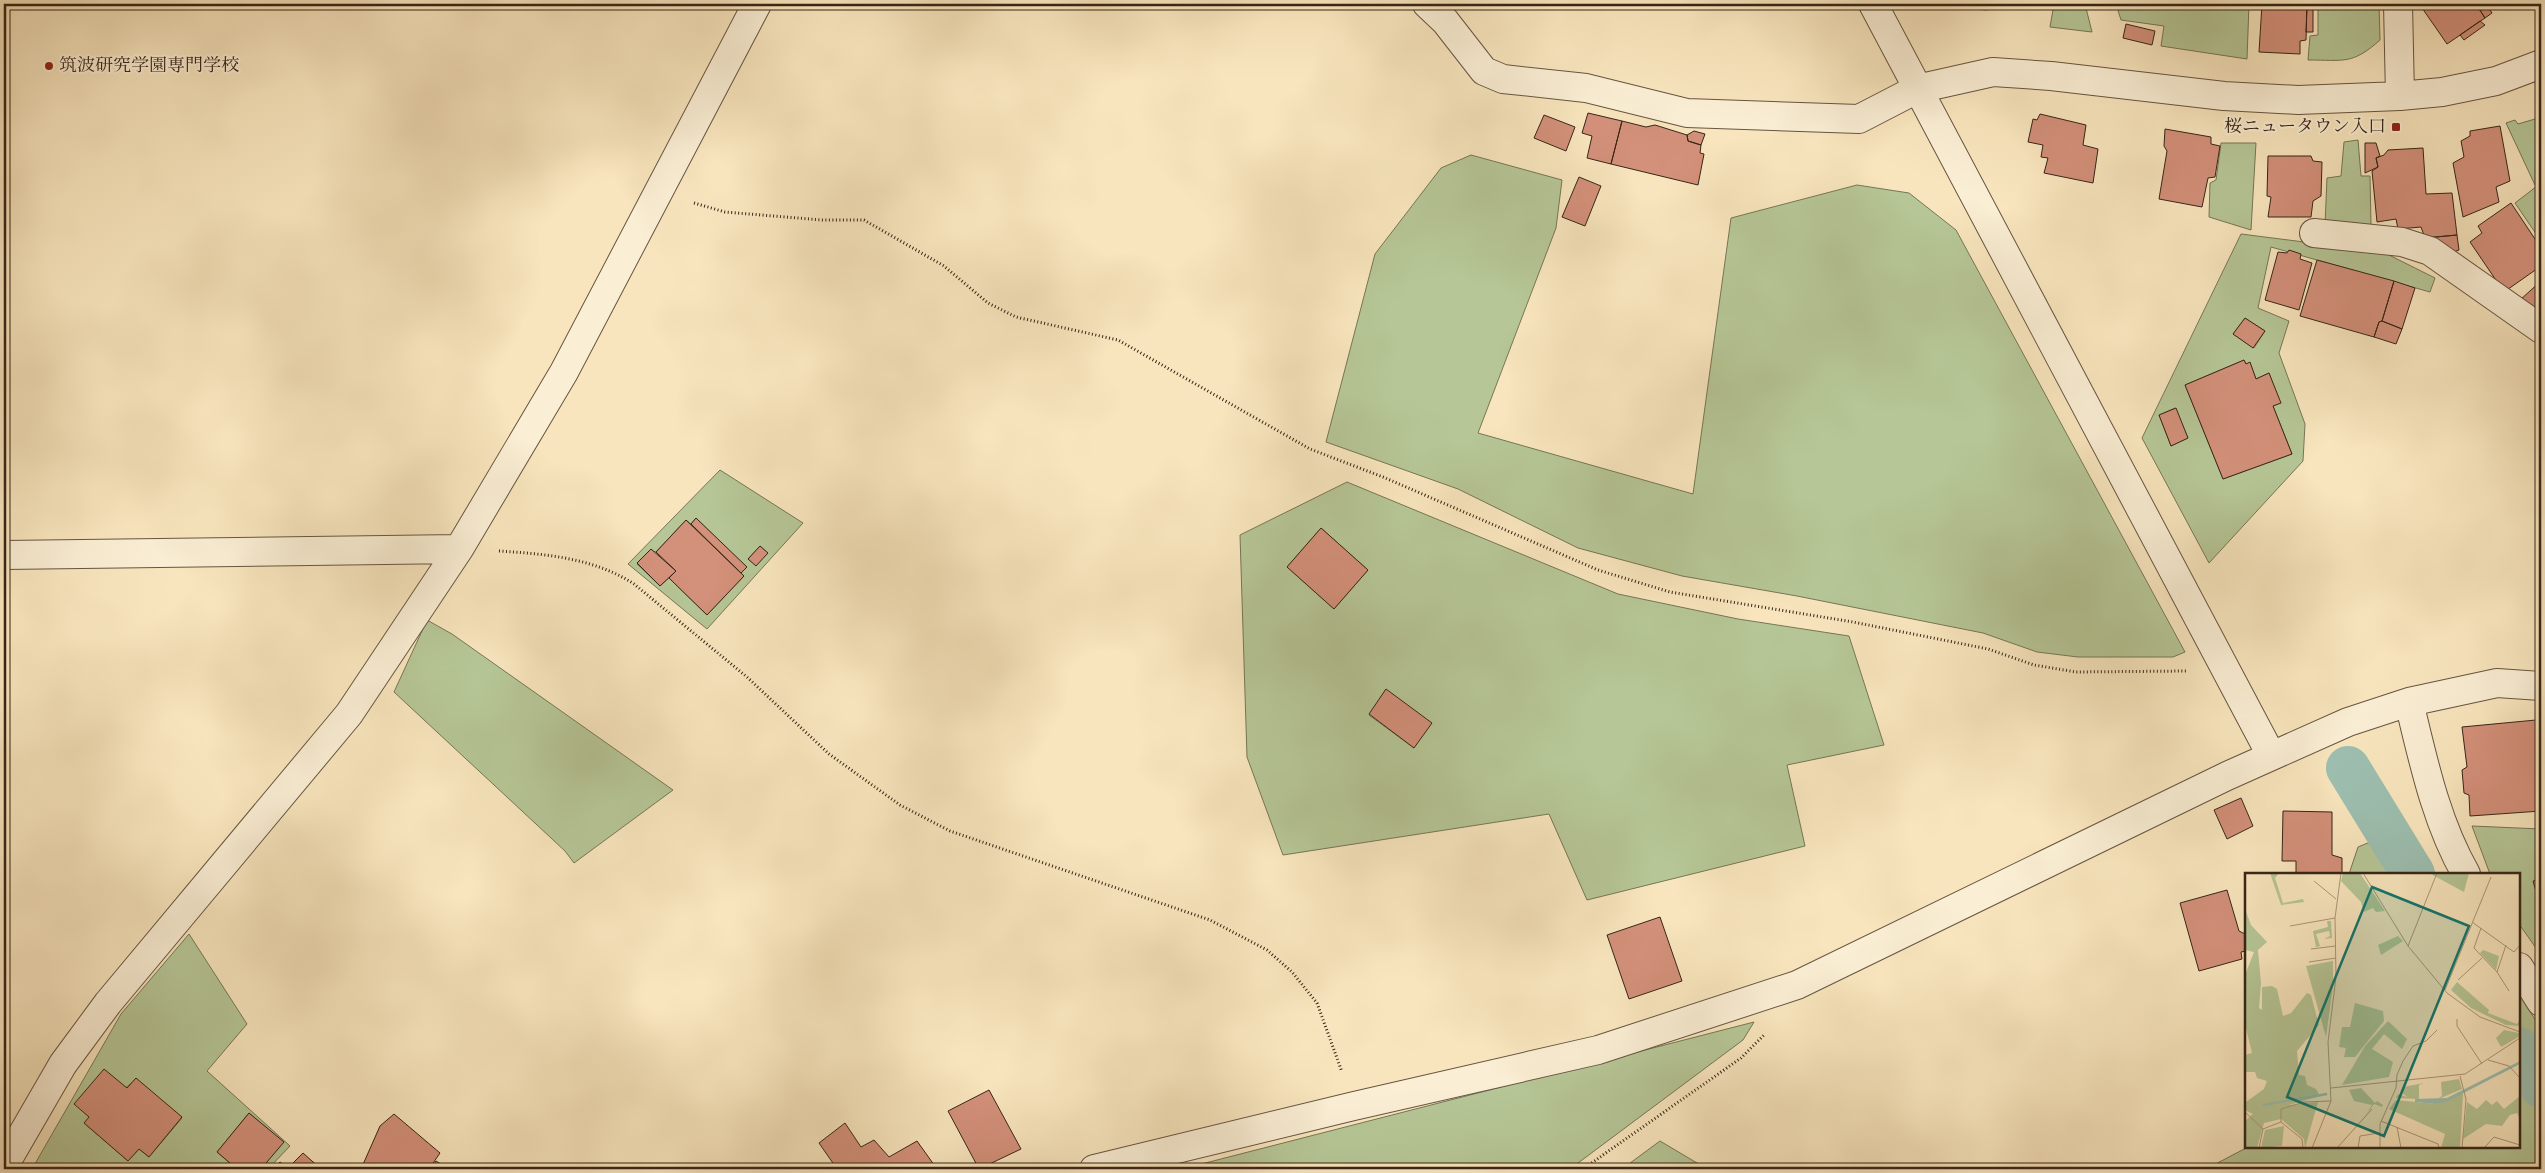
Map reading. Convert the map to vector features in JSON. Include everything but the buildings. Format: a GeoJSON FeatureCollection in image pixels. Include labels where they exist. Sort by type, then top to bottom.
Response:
{"type":"FeatureCollection","features":[{"type":"Feature","properties":{"kind":"street"},"geometry":{"type":"LineString","coordinates":[[4,1166],[63,1064],[108,1003],[349,714],[459,549],[564,372],[757,4]]}},
{"type":"Feature","properties":{"kind":"street"},"geometry":{"type":"LineString","coordinates":[[1427,4],[1445,21],[1484,71],[1503,79],[1586,88],[1687,113],[1859,120],[1917,89],[1993,72],[2051,76],[2224,96],[2298,100],[2400,96],[2442,92],[2496,81],[2540,68]]}},
{"type":"Feature","properties":{"kind":"street"},"geometry":{"type":"LineString","coordinates":[[1873,4],[2271,755]]}},
{"type":"Feature","properties":{"kind":"street"},"geometry":{"type":"LineString","coordinates":[[2398,4],[2400,96]]}},
{"type":"Feature","properties":{"kind":"street"},"geometry":{"type":"LineString","coordinates":[[2314,232],[2402,242],[2430,251],[2541,329]]}},
{"type":"Feature","properties":{"kind":"street"},"geometry":{"type":"LineString","coordinates":[[4,556],[459,549]]}},
{"type":"Feature","properties":{"kind":"street"},"geometry":{"type":"LineString","coordinates":[[1094,1169],[1354,1106],[1598,1050],[1797,985],[2271,755],[2348,722],[2409,702],[2497,683],[2541,686]]}},
{"type":"Feature","properties":{"kind":"street"},"geometry":{"type":"LineString","coordinates":[[2409,702],[2431,790],[2458,861],[2465,873]]}},
{"type":"Feature","properties":{"kind":"street"},"geometry":{"type":"LineString","coordinates":[[2520,969],[2541,1002]]}},
{"type":"Feature","properties":{"kind":"path"},"geometry":{"type":"LineString","coordinates":[[659,194],[725,212],[822,220],[864,220],[944,266],[988,303],[1016,317],[1118,340],[1310,449],[1383,477],[1607,573],[1670,592],[1853,622],[1988,649],[2034,665],[2076,672],[2226,671]]}},
{"type":"Feature","properties":{"kind":"path"},"geometry":{"type":"LineString","coordinates":[[459,549],[550,555],[615,572],[634,584],[747,677],[830,754],[900,805],[950,831],[1210,920],[1267,950],[1292,972],[1317,1003],[1354,1106]]}},
{"type":"Feature","properties":{"kind":"path"},"geometry":{"type":"LineString","coordinates":[[1583,1169],[1741,1058],[1768,1030]]}},
{"type":"Feature","properties":{"kind":"green space"},"geometry":{"type":"Polygon","coordinates":[[[1954,4],[2009,4],[2009,6],[1986,10],[1957,7],[1954,4]]]}},
{"type":"Feature","properties":{"kind":"green space"},"geometry":{"type":"Polygon","coordinates":[[[2054,4],[2085,4],[2092,32],[2050,27],[2054,4]]]}},
{"type":"Feature","properties":{"kind":"green space"},"geometry":{"type":"Polygon","coordinates":[[[2116,4],[2249,4],[2247,59],[2161,46],[2164,26],[2121,20],[2116,4]]]}},
{"type":"Feature","properties":{"kind":"green space"},"geometry":{"type":"Polygon","coordinates":[[[2318,4],[2379,4],[2380,40],[2362,54],[2347,59],[2308,60],[2310,36],[2318,35],[2318,4]]]}},
{"type":"Feature","properties":{"kind":"green space"},"geometry":{"type":"Polygon","coordinates":[[[2535,119],[2541,127],[2541,180],[2535,185],[2506,123],[2515,120],[2518,124],[2535,119]]]}},
{"type":"Feature","properties":{"kind":"green space"},"geometry":{"type":"Polygon","coordinates":[[[2358,140],[2361,176],[2370,176],[2371,226],[2325,225],[2327,178],[2341,176],[2344,142],[2358,140]]]}},
{"type":"Feature","properties":{"kind":"green space"},"geometry":{"type":"Polygon","coordinates":[[[2221,143],[2256,143],[2251,230],[2209,217],[2210,183],[2216,180],[2221,143]]]}},
{"type":"Feature","properties":{"kind":"green space"},"geometry":{"type":"Polygon","coordinates":[[[1471,155],[1562,180],[1556,228],[1478,433],[1693,494],[1731,218],[1857,185],[1909,193],[1956,230],[2185,652],[2173,657],[2078,657],[2037,652],[1983,633],[1797,596],[1682,576],[1578,548],[1458,489],[1326,442],[1375,254],[1441,168],[1471,155]]]}},
{"type":"Feature","properties":{"kind":"green space"},"geometry":{"type":"Polygon","coordinates":[[[2541,183],[2541,241],[2515,203],[2541,183]]]}},
{"type":"Feature","properties":{"kind":"green space"},"geometry":{"type":"Polygon","coordinates":[[[2241,234],[2383,252],[2435,278],[2430,292],[2271,247],[2258,308],[2289,321],[2279,353],[2305,424],[2303,461],[2209,563],[2142,438],[2241,234]],[[2245,318],[2233,334],[2254,348],[2265,331],[2245,318]],[[2244,360],[2185,385],[2223,479],[2292,454],[2273,406],[2280,403],[2269,373],[2256,379],[2250,363],[2246,364],[2244,360]],[[2175,408],[2159,415],[2171,446],[2188,438],[2175,408]]]}},
{"type":"Feature","properties":{"kind":"green space"},"geometry":{"type":"Polygon","coordinates":[[[720,470],[803,523],[707,629],[628,564],[720,470]],[[696,518],[691,524],[686,520],[656,552],[650,550],[637,564],[660,586],[669,578],[707,615],[744,576],[741,573],[746,567],[696,518]],[[760,546],[748,559],[756,565],[768,553],[760,546]]]}},
{"type":"Feature","properties":{"kind":"green space"},"geometry":{"type":"Polygon","coordinates":[[[1347,482],[1618,594],[1738,619],[1849,636],[1884,745],[1787,765],[1805,846],[1587,900],[1549,814],[1283,855],[1247,757],[1240,535],[1347,482]],[[1321,528],[1287,567],[1334,609],[1368,570],[1321,528]],[[1386,689],[1369,715],[1414,748],[1386,689]]]}},
{"type":"Feature","properties":{"kind":"green space"},"geometry":{"type":"Polygon","coordinates":[[[427,620],[452,634],[673,790],[574,863],[565,851],[394,692],[427,620]]]}},
{"type":"Feature","properties":{"kind":"green space"},"geometry":{"type":"Polygon","coordinates":[[[2472,826],[2541,829],[2541,955],[2520,925],[2520,873],[2490,873],[2472,826]]]}},
{"type":"Feature","properties":{"kind":"green space"},"geometry":{"type":"Polygon","coordinates":[[[2397,831],[2430,873],[2349,873],[2358,847],[2397,831]]]}},
{"type":"Feature","properties":{"kind":"green space"},"geometry":{"type":"Polygon","coordinates":[[[189,934],[247,1024],[207,1071],[290,1146],[268,1169],[261,1169],[283,1142],[249,1113],[217,1152],[237,1169],[230,1167],[228,1169],[32,1169],[121,1014],[189,934]],[[136,1079],[84,1123],[128,1161],[139,1149],[149,1157],[182,1118],[136,1079]]]}},
{"type":"Feature","properties":{"kind":"green space"},"geometry":{"type":"Polygon","coordinates":[[[2520,996],[2541,1029],[2541,1169],[2206,1169],[2246,1148],[2520,1148],[2520,996]]]}},
{"type":"Feature","properties":{"kind":"green space"},"geometry":{"type":"Polygon","coordinates":[[[1754,1022],[1743,1040],[1570,1169],[1182,1169],[1754,1022]]]}},
{"type":"Feature","properties":{"kind":"green space"},"geometry":{"type":"Polygon","coordinates":[[[1660,1141],[1697,1163],[1713,1169],[1622,1169],[1660,1141]]]}},
{"type":"Feature","properties":{"kind":"waterway"},"geometry":{"type":"LineString","coordinates":[[2348,768],[2412,873]]}},
{"type":"Feature","properties":{"kind":"waterway"},"geometry":{"type":"LineString","coordinates":[[2520,1051],[2541,1086]]}},
{"type":"Feature","properties":{"kind":"place","name":"筑波研究学園専門学校"},"geometry":{"type":"Point","coordinates":[49,66]}},
{"type":"Feature","properties":{"kind":"place","name":"桜ニュータウン入口"},"geometry":{"type":"Point","coordinates":[2396,127]}}]}
